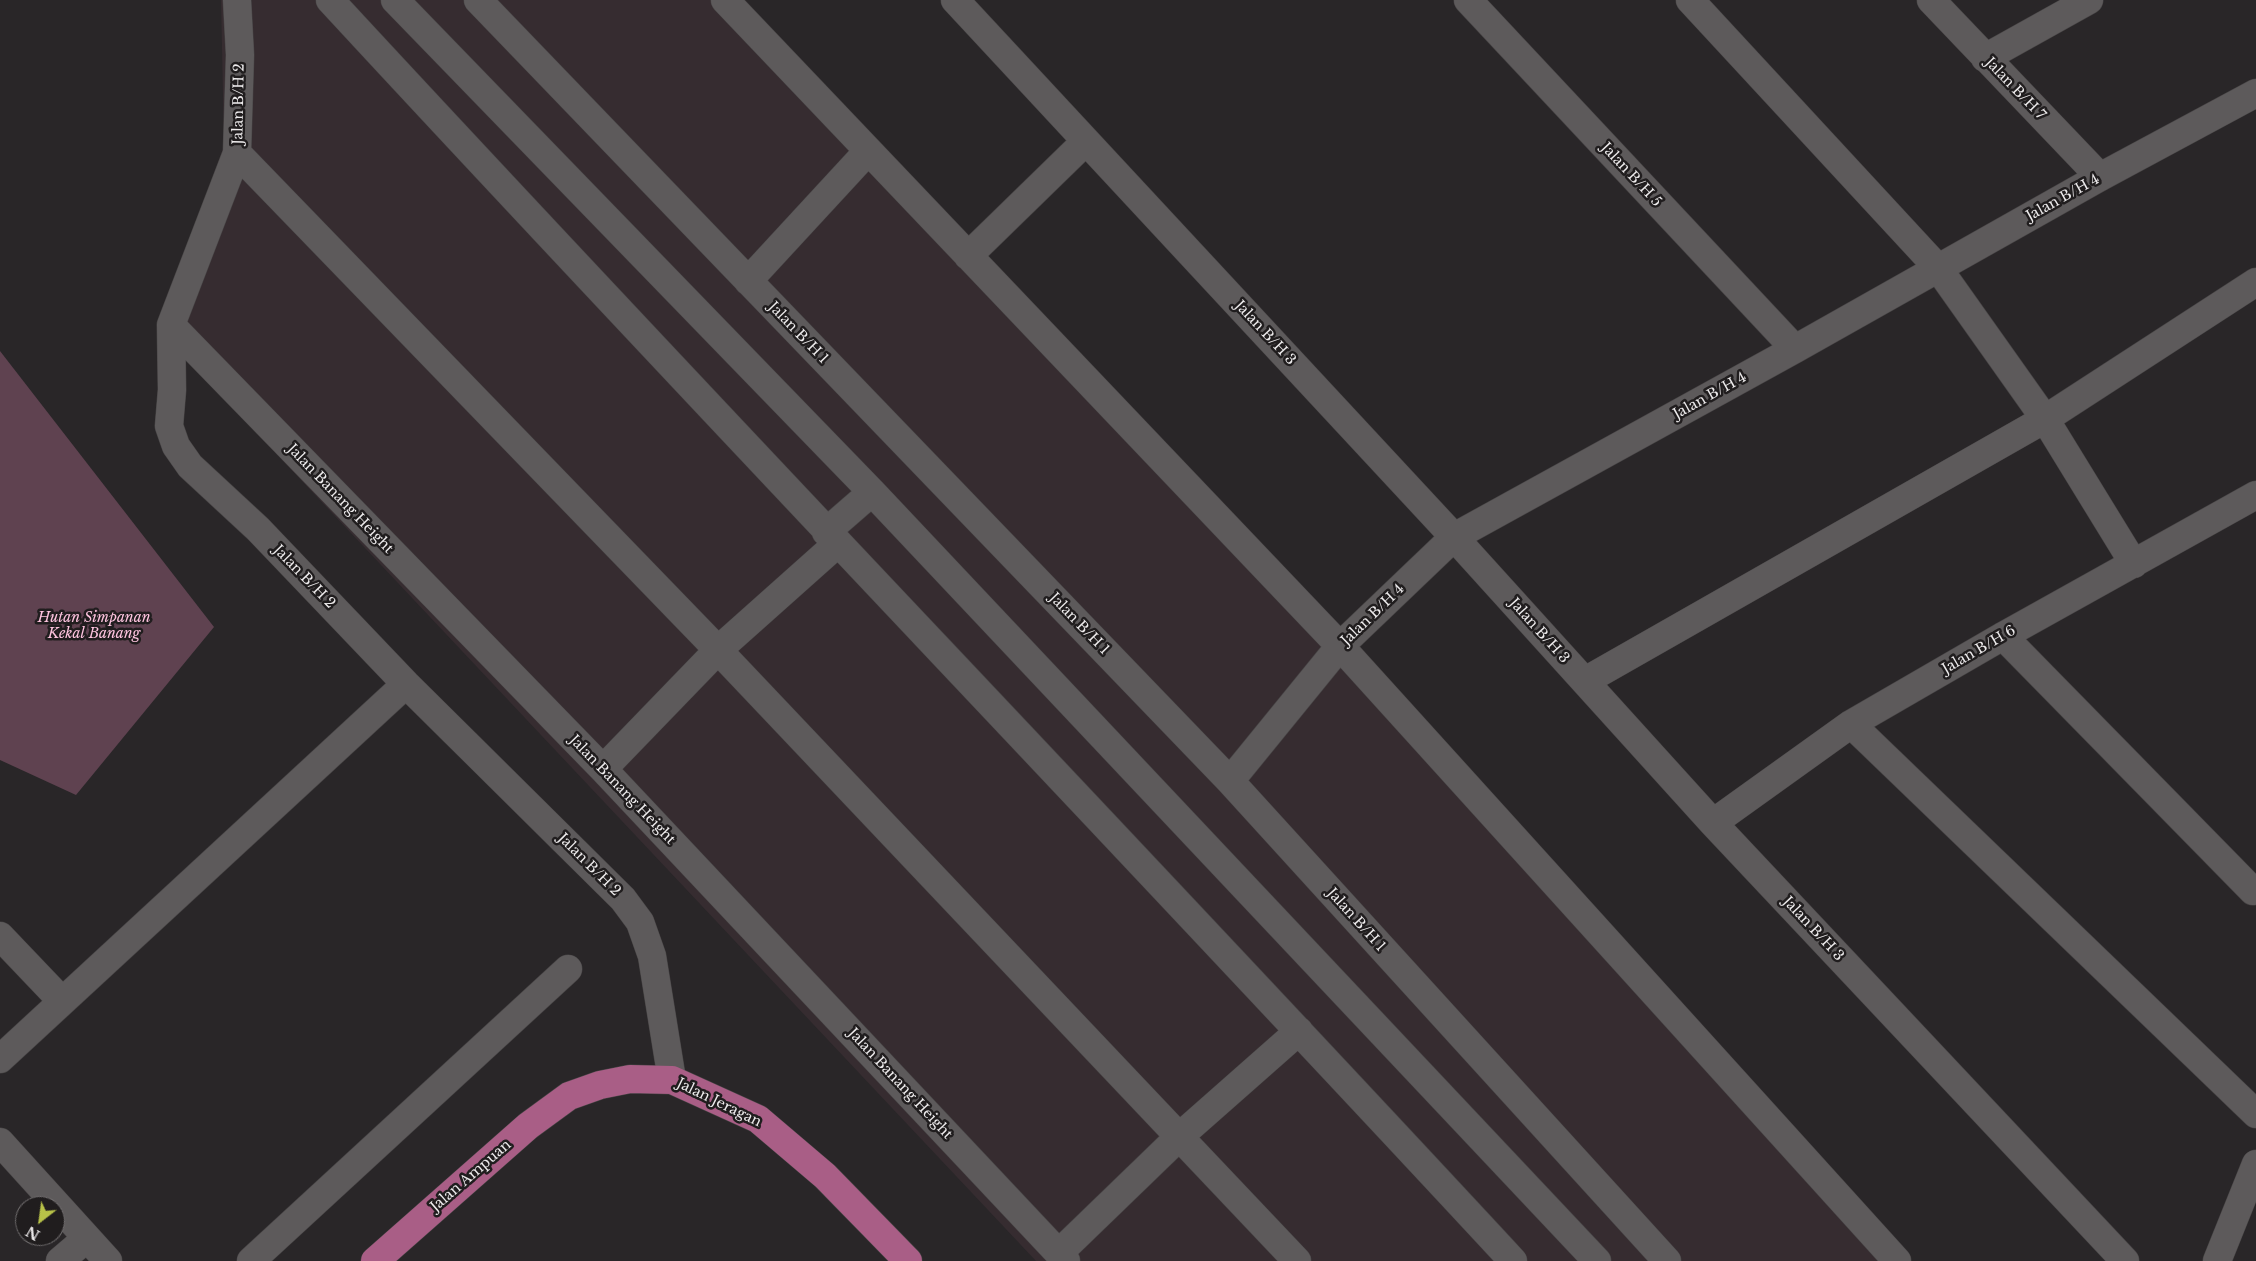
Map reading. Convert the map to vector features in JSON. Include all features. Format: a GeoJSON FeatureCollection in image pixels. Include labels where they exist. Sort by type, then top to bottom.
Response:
{"type":"FeatureCollection","features":[{"type":"Feature","properties":{"kind":"main road","name":"Jalan Jeragan"},"geometry":{"type":"LineString","coordinates":[[569,1096],[600,1085],[630,1079],[672,1080],[758,1119],[824,1176],[908,1261]]}},
{"type":"Feature","properties":{"kind":"main road","name":"Jalan Ampuan"},"geometry":{"type":"LineString","coordinates":[[375,1261],[528,1126],[569,1096]]}},
{"type":"Feature","properties":{"kind":"street","name":"Jalan B/H 2"},"geometry":{"type":"LineString","coordinates":[[237,0],[240,55],[237,153],[171,325],[172,390],[169,426],[176,446],[190,466],[258,528],[406,684],[623,899],[640,922],[652,956],[672,1080]]}},
{"type":"Feature","properties":{"kind":"street"},"geometry":{"type":"LineString","coordinates":[[330,0],[832,538],[1299,1031],[1513,1261]]}},
{"type":"Feature","properties":{"kind":"street"},"geometry":{"type":"LineString","coordinates":[[395,0],[872,492],[1597,1261]]}},
{"type":"Feature","properties":{"kind":"street","name":"Jalan B/H 1"},"geometry":{"type":"LineString","coordinates":[[478,0],[1230,781],[1667,1261]]}},
{"type":"Feature","properties":{"kind":"street"},"geometry":{"type":"LineString","coordinates":[[725,0],[1340,646],[1896,1261]]}},
{"type":"Feature","properties":{"kind":"street","name":"Jalan B/H 3"},"geometry":{"type":"LineString","coordinates":[[955,0],[1454,537],[1713,823],[2125,1261]]}},
{"type":"Feature","properties":{"kind":"street","name":"Jalan B/H 5"},"geometry":{"type":"LineString","coordinates":[[1468,0],[1795,349]]}},
{"type":"Feature","properties":{"kind":"street"},"geometry":{"type":"LineString","coordinates":[[1690,0],[1938,268],[2045,419],[2134,564]]}},
{"type":"Feature","properties":{"kind":"street","name":"Jalan B/H 7"},"geometry":{"type":"LineString","coordinates":[[1931,0],[2100,177]]}},
{"type":"Feature","properties":{"kind":"street"},"geometry":{"type":"LineString","coordinates":[[1986,58],[2089,0]]}},
{"type":"Feature","properties":{"kind":"street","name":"Jalan B/H 4"},"geometry":{"type":"LineString","coordinates":[[1230,781],[1340,646],[1454,537],[1795,349],[2100,177],[2256,93]]}},
{"type":"Feature","properties":{"kind":"street"},"geometry":{"type":"LineString","coordinates":[[968,256],[1086,141]]}},
{"type":"Feature","properties":{"kind":"street"},"geometry":{"type":"LineString","coordinates":[[748,281],[868,150]]}},
{"type":"Feature","properties":{"kind":"street"},"geometry":{"type":"LineString","coordinates":[[237,153],[718,650],[1297,1261]]}},
{"type":"Feature","properties":{"kind":"street"},"geometry":{"type":"LineString","coordinates":[[1585,681],[2045,419],[2256,282]]}},
{"type":"Feature","properties":{"kind":"street","name":"Jalan Banang Height"},"geometry":{"type":"LineString","coordinates":[[171,325],[603,769],[1062,1257]]}},
{"type":"Feature","properties":{"kind":"street"},"geometry":{"type":"LineString","coordinates":[[603,769],[718,650],[832,538],[872,492]]}},
{"type":"Feature","properties":{"kind":"street","name":"Jalan B/H 6"},"geometry":{"type":"LineString","coordinates":[[1713,823],[1851,724],[2002,636],[2256,495]]}},
{"type":"Feature","properties":{"kind":"street"},"geometry":{"type":"LineString","coordinates":[[2002,636],[2253,891]]}},
{"type":"Feature","properties":{"kind":"street"},"geometry":{"type":"LineString","coordinates":[[0,1059],[406,684]]}},
{"type":"Feature","properties":{"kind":"street"},"geometry":{"type":"LineString","coordinates":[[1851,724],[2256,1114]]}},
{"type":"Feature","properties":{"kind":"street"},"geometry":{"type":"LineString","coordinates":[[0,936],[62,1001]]}},
{"type":"Feature","properties":{"kind":"street"},"geometry":{"type":"LineString","coordinates":[[251,1261],[568,969]]}},
{"type":"Feature","properties":{"kind":"street"},"geometry":{"type":"LineString","coordinates":[[1062,1257],[1180,1136],[1299,1031]]}},
{"type":"Feature","properties":{"kind":"street"},"geometry":{"type":"LineString","coordinates":[[0,1142],[108,1261]]}},
{"type":"Feature","properties":{"kind":"street"},"geometry":{"type":"LineString","coordinates":[[2217,1261],[2256,1164]]}},
{"type":"Feature","properties":{"kind":"street"},"geometry":{"type":"LineString","coordinates":[[60,1261],[87,1238]]}},
{"type":"Feature","properties":{"kind":"shaded area"},"geometry":{"type":"Polygon","coordinates":[[[221,0],[738,0],[1908,1261],[1036,1261],[158,328],[224,146],[221,0]]]}},
{"type":"Feature","properties":{"kind":"green space","name":"Hutan Simpanan Kekal Banang"},"geometry":{"type":"Polygon","coordinates":[[[0,351],[214,627],[76,795],[0,760],[0,351]]]}}]}
